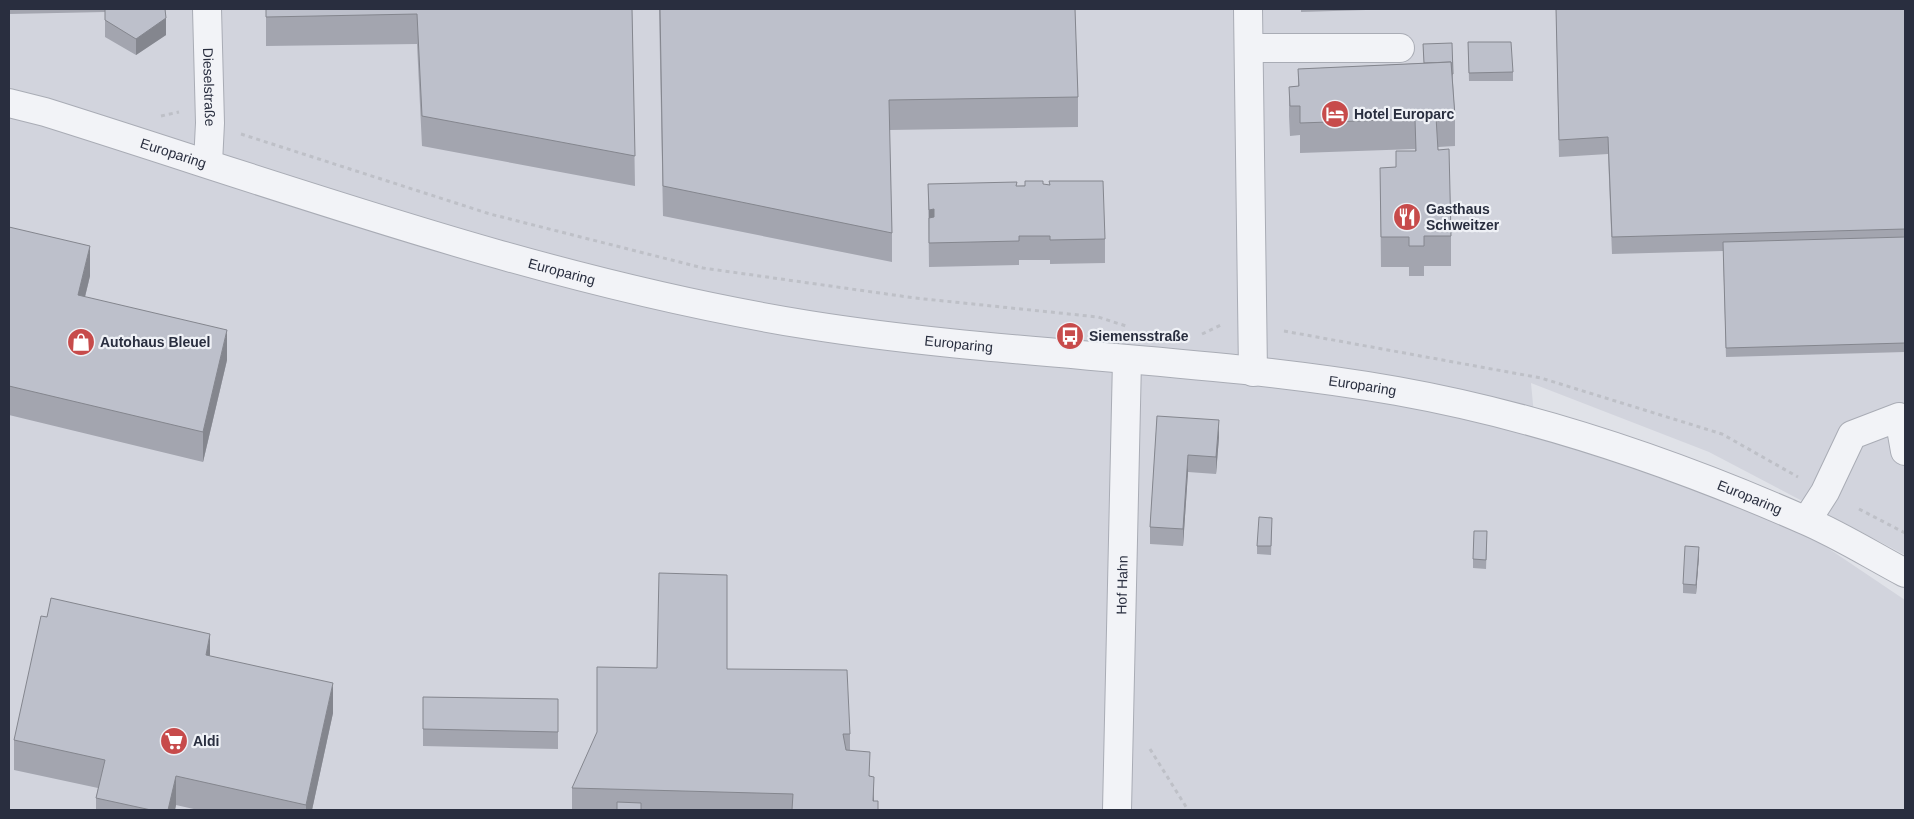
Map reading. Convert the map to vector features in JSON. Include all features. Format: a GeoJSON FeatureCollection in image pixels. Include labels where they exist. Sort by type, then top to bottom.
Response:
{"type":"FeatureCollection","features":[{"type":"Feature","properties":{"kind":"street","name":"Dieselstraße"},"geometry":{"type":"LineString","coordinates":[[207,9],[210,123],[208,163]]}},
{"type":"Feature","properties":{"kind":"street"},"geometry":{"type":"LineString","coordinates":[[1248,9],[1253,372]]}},
{"type":"Feature","properties":{"kind":"street"},"geometry":{"type":"LineString","coordinates":[[1248,48],[1400,48]]}},
{"type":"Feature","properties":{"kind":"street","name":"Europaring"},"geometry":{"type":"LineString","coordinates":[[9,103],[45,112],[208,163],[450,242],[689,304],[809,325],[923,341],[1253,372],[1397,391],[1539,422],[1670,465],[1806,520],[1905,573]]}},
{"type":"Feature","properties":{"kind":"street","name":"Hof Hahn"},"geometry":{"type":"LineString","coordinates":[[1117,810],[1127,360]]}},
{"type":"Feature","properties":{"kind":"street"},"geometry":{"type":"LineString","coordinates":[[1806,520],[1825,492],[1852,435],[1902,417],[1905,451]]}},
{"type":"Feature","properties":{"kind":"path"},"geometry":{"type":"LineString","coordinates":[[160,116],[177,111],[490,214],[702,268],[915,298],[1098,317],[1129,326]]}},
{"type":"Feature","properties":{"kind":"path"},"geometry":{"type":"LineString","coordinates":[[1193,333],[1202,334],[1217,328],[1228,319],[1541,378],[1722,434],[1825,492],[1905,533]]}},
{"type":"Feature","properties":{"kind":"path"},"geometry":{"type":"LineString","coordinates":[[1146,743],[1188,810]]}},
{"type":"Feature","properties":{"kind":"shaded area"},"geometry":{"type":"Polygon","coordinates":[[[9,9],[1905,9],[1905,555],[1709,452],[1531,383],[1536,436],[1739,505],[1807,534],[1905,600],[1905,810],[9,810],[9,9]]]}},
{"type":"Feature","properties":{"kind":"building"},"geometry":{"type":"Polygon","coordinates":[[[105,9],[165,9],[166,18],[136,39],[105,20],[105,9]]]}},
{"type":"Feature","properties":{"kind":"building"},"geometry":{"type":"Polygon","coordinates":[[[266,9],[632,9],[635,156],[422,116],[417,14],[266,17],[266,9]]]}},
{"type":"Feature","properties":{"kind":"building"},"geometry":{"type":"Polygon","coordinates":[[[660,9],[1075,9],[1078,97],[889,100],[892,233],[663,186],[660,9]]]}},
{"type":"Feature","properties":{"kind":"building"},"geometry":{"type":"Polygon","coordinates":[[[1556,9],[1905,9],[1905,229],[1612,237],[1608,137],[1559,140],[1556,9]]]}},
{"type":"Feature","properties":{"kind":"building"},"geometry":{"type":"Polygon","coordinates":[[[1468,42],[1511,42],[1513,72],[1469,73],[1468,42]]]}},
{"type":"Feature","properties":{"kind":"building"},"geometry":{"type":"Polygon","coordinates":[[[1452,43],[1453,74],[1451,62],[1424,63],[1423,44],[1452,43]]]}},
{"type":"Feature","properties":{"kind":"building"},"geometry":{"type":"Polygon","coordinates":[[[1451,62],[1455,116],[1436,117],[1438,150],[1449,149],[1451,236],[1424,236],[1424,246],[1409,246],[1409,237],[1381,237],[1380,168],[1396,167],[1396,151],[1416,151],[1415,119],[1300,123],[1300,106],[1290,106],[1289,87],[1299,86],[1298,69],[1451,62]]]}},
{"type":"Feature","properties":{"kind":"building"},"geometry":{"type":"Polygon","coordinates":[[[1025,181],[1043,181],[1043,184],[1050,185],[1049,181],[1103,181],[1105,239],[1050,240],[1050,236],[1019,236],[1019,241],[929,243],[929,218],[934,217],[934,209],[929,210],[928,184],[1017,182],[1016,186],[1025,186],[1025,181]]]}},
{"type":"Feature","properties":{"kind":"building","name":"Autohaus Bleuel"},"geometry":{"type":"Polygon","coordinates":[[[9,227],[90,246],[78,295],[227,330],[203,432],[9,386],[9,227]]]}},
{"type":"Feature","properties":{"kind":"building"},"geometry":{"type":"Polygon","coordinates":[[[1905,237],[1905,343],[1726,348],[1723,242],[1905,237]]]}},
{"type":"Feature","properties":{"kind":"building"},"geometry":{"type":"Polygon","coordinates":[[[1157,416],[1219,420],[1216,457],[1188,455],[1183,529],[1150,527],[1157,416]]]}},
{"type":"Feature","properties":{"kind":"building"},"geometry":{"type":"Polygon","coordinates":[[[1259,517],[1272,518],[1271,546],[1257,546],[1259,517]]]}},
{"type":"Feature","properties":{"kind":"building"},"geometry":{"type":"Polygon","coordinates":[[[1474,531],[1487,531],[1486,560],[1473,559],[1474,531]]]}},
{"type":"Feature","properties":{"kind":"building"},"geometry":{"type":"Polygon","coordinates":[[[1685,546],[1699,547],[1696,585],[1683,584],[1685,546]]]}},
{"type":"Feature","properties":{"kind":"building"},"geometry":{"type":"Polygon","coordinates":[[[659,573],[727,575],[727,669],[847,670],[850,734],[843,734],[846,750],[870,752],[869,776],[874,777],[873,801],[878,801],[878,810],[792,810],[793,794],[572,788],[597,732],[597,667],[657,668],[659,573]]]}},
{"type":"Feature","properties":{"kind":"building","name":"Aldi"},"geometry":{"type":"Polygon","coordinates":[[[51,598],[210,634],[206,655],[333,683],[306,805],[176,776],[168,810],[151,810],[96,798],[105,760],[14,740],[41,616],[47,617],[51,598]]]}},
{"type":"Feature","properties":{"kind":"building"},"geometry":{"type":"Polygon","coordinates":[[[423,697],[558,699],[558,732],[423,729],[423,697]]]}},
{"type":"Feature","properties":{"kind":"building"},"geometry":{"type":"Polygon","coordinates":[[[617,802],[641,803],[641,810],[617,810],[617,802]]]}},
{"type":"Feature","properties":{"kind":"place","name":"Hotel Europarc"},"geometry":{"type":"Point","coordinates":[1335,114]}},
{"type":"Feature","properties":{"kind":"place","name":"Gasthaus Schweitzer"},"geometry":{"type":"Point","coordinates":[1407,217]}},
{"type":"Feature","properties":{"kind":"place","name":"Siemensstraße"},"geometry":{"type":"Point","coordinates":[1070,336]}},
{"type":"Feature","properties":{"kind":"place","name":"Autohaus Bleuel"},"geometry":{"type":"Point","coordinates":[81,342]}},
{"type":"Feature","properties":{"kind":"place","name":"Aldi"},"geometry":{"type":"Point","coordinates":[174,741]}}]}
